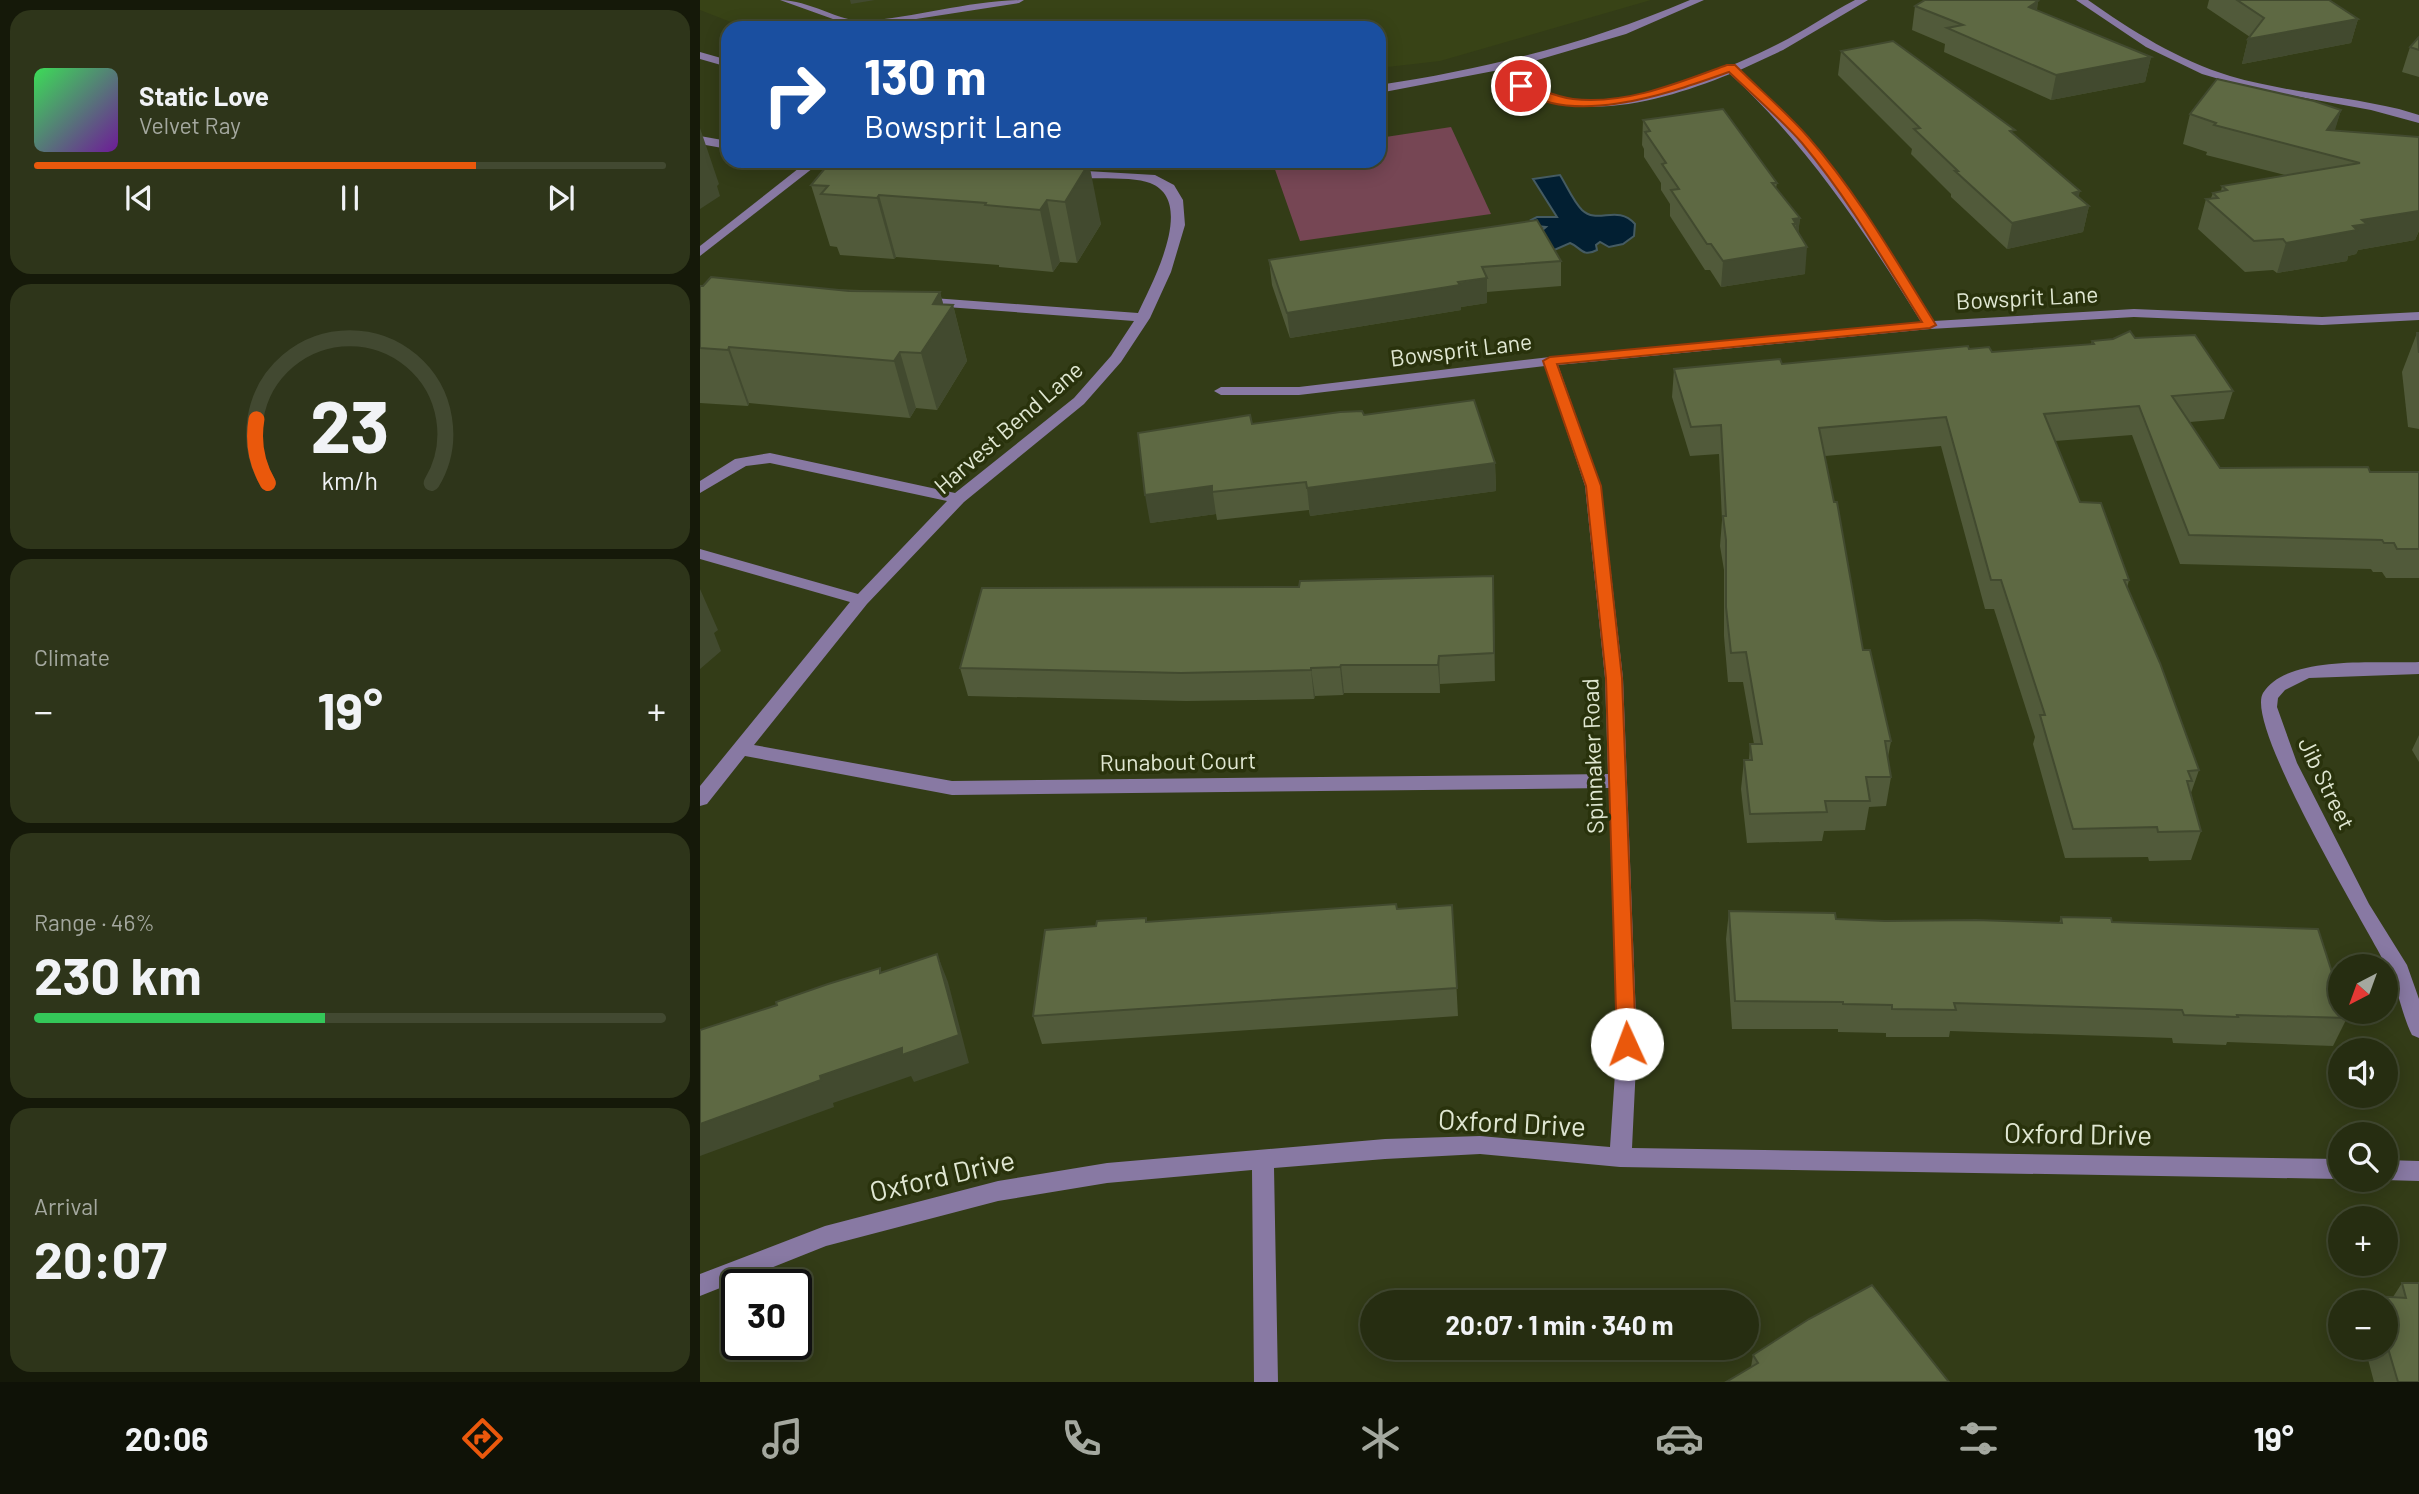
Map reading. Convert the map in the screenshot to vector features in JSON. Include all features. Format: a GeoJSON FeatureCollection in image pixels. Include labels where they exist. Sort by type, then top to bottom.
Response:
{"type":"FeatureCollection","features":[{"type":"Feature","properties":{"kind":"street"},"geometry":{"type":"LineString","coordinates":[[785,0],[847,21]]}},
{"type":"Feature","properties":{"kind":"street"},"geometry":{"type":"LineString","coordinates":[[885,21],[1019,0]]}},
{"type":"Feature","properties":{"kind":"street"},"geometry":{"type":"LineString","coordinates":[[1386,88],[1569,48],[1699,0]]}},
{"type":"Feature","properties":{"kind":"street"},"geometry":{"type":"LineString","coordinates":[[1500,65],[1514,81],[1534,92],[1573,103],[1631,100],[1731,68],[1778,48],[1863,0]]}},
{"type":"Feature","properties":{"kind":"street"},"geometry":{"type":"LineString","coordinates":[[2081,0],[2164,54],[2224,78],[2380,108],[2419,119]]}},
{"type":"Feature","properties":{"kind":"street"},"geometry":{"type":"LineString","coordinates":[[700,55],[721,62]]}},
{"type":"Feature","properties":{"kind":"street"},"geometry":{"type":"LineString","coordinates":[[1731,68],[1795,129],[1824,163],[1847,193],[1930,325]]}},
{"type":"Feature","properties":{"kind":"street"},"geometry":{"type":"LineString","coordinates":[[700,140],[721,144]]}},
{"type":"Feature","properties":{"kind":"street"},"geometry":{"type":"LineString","coordinates":[[700,251],[807,168]]}},
{"type":"Feature","properties":{"kind":"street","name":"Harvest Bend Lane"},"geometry":{"type":"LineString","coordinates":[[700,799],[861,600],[958,499],[1079,401],[1116,359],[1143,318],[1164,272],[1178,225],[1177,200],[1170,188],[1151,178],[1056,173]]}},
{"type":"Feature","properties":{"kind":"street"},"geometry":{"type":"LineString","coordinates":[[909,300],[1143,318]]}},
{"type":"Feature","properties":{"kind":"street","name":"Bowsprit Lane"},"geometry":{"type":"LineString","coordinates":[[1221,391],[1298,391],[1550,361],[1930,325],[2134,313],[2322,321],[2419,316]]}},
{"type":"Feature","properties":{"kind":"street","name":"Spinnaker Road"},"geometry":{"type":"LineString","coordinates":[[1550,361],[1594,486],[1614,678],[1627,1044],[1620,1157]]}},
{"type":"Feature","properties":{"kind":"street"},"geometry":{"type":"LineString","coordinates":[[700,488],[723,470],[741,461],[771,458],[958,499]]}},
{"type":"Feature","properties":{"kind":"street"},"geometry":{"type":"LineString","coordinates":[[700,554],[861,600]]}},
{"type":"Feature","properties":{"kind":"street","name":"Jib Street"},"geometry":{"type":"LineString","coordinates":[[2419,668],[2306,672],[2279,686],[2270,696],[2268,707],[2288,763],[2362,908],[2397,965],[2419,1029]]}},
{"type":"Feature","properties":{"kind":"street","name":"Runabout Court"},"geometry":{"type":"LineString","coordinates":[[741,749],[951,788],[1619,782]]}},
{"type":"Feature","properties":{"kind":"street","name":"Oxford Drive"},"geometry":{"type":"LineString","coordinates":[[700,1285],[825,1236],[998,1191],[1107,1173],[1385,1149],[1480,1145],[1620,1157],[2328,1169]]}},
{"type":"Feature","properties":{"kind":"street"},"geometry":{"type":"LineString","coordinates":[[1263,1159],[1266,1382]]}},
{"type":"Feature","properties":{"kind":"street"},"geometry":{"type":"LineString","coordinates":[[2398,1170],[2419,1171]]}},
{"type":"Feature","properties":{"kind":"shaded area"},"geometry":{"type":"Polygon","coordinates":[[[700,0],[1651,0],[1440,61],[1386,67],[1386,21],[728,21],[700,10],[700,0]]]}},
{"type":"Feature","properties":{"kind":"shaded area"},"geometry":{"type":"Polygon","coordinates":[[[1451,127],[1491,214],[1300,241],[1274,168],[1386,168],[1386,137],[1451,127]]]}},
{"type":"Feature","properties":{"kind":"water"},"geometry":{"type":"Polygon","coordinates":[[[1560,175],[1582,210],[1594,216],[1621,215],[1628,218],[1635,224],[1634,236],[1623,244],[1609,247],[1600,242],[1596,245],[1597,250],[1588,253],[1570,243],[1552,251],[1540,232],[1546,227],[1537,226],[1531,220],[1537,217],[1557,217],[1533,179],[1560,175]]]}},
{"type":"Feature","properties":{"kind":"building"},"geometry":{"type":"Polygon","coordinates":[[[1925,0],[2038,1],[2029,7],[2151,57],[2056,75],[1947,28],[1963,25],[1915,6],[1925,0]]]}},
{"type":"Feature","properties":{"kind":"building"},"geometry":{"type":"Polygon","coordinates":[[[2237,0],[2329,0],[2358,19],[2248,39],[2264,18],[2237,0]]]}},
{"type":"Feature","properties":{"kind":"building"},"geometry":{"type":"Polygon","coordinates":[[[2419,37],[2419,50],[2410,47],[2419,37]]]}},
{"type":"Feature","properties":{"kind":"building"},"geometry":{"type":"Polygon","coordinates":[[[1893,41],[2015,130],[2010,131],[2080,191],[2073,193],[2089,206],[2012,223],[1955,171],[1958,171],[1914,129],[1920,128],[1841,51],[1893,41]]]}},
{"type":"Feature","properties":{"kind":"building"},"geometry":{"type":"Polygon","coordinates":[[[2217,79],[2314,101],[2341,110],[2327,130],[2419,137],[2419,211],[2362,220],[2367,224],[2353,226],[2357,230],[2286,243],[2283,239],[2254,241],[2206,199],[2218,198],[2213,193],[2227,190],[2222,186],[2360,163],[2214,125],[2216,123],[2190,114],[2217,79]]]}},
{"type":"Feature","properties":{"kind":"building"},"geometry":{"type":"Polygon","coordinates":[[[1723,109],[1777,183],[1772,183],[1800,218],[1793,219],[1796,224],[1793,224],[1807,247],[1723,261],[1711,244],[1707,244],[1671,190],[1679,189],[1662,164],[1666,163],[1645,132],[1650,131],[1643,120],[1723,109]]]}},
{"type":"Feature","properties":{"kind":"building"},"geometry":{"type":"Polygon","coordinates":[[[825,168],[1086,168],[1065,202],[1047,200],[1040,210],[879,195],[877,198],[821,194],[828,186],[811,185],[825,168]]]}},
{"type":"Feature","properties":{"kind":"building"},"geometry":{"type":"Polygon","coordinates":[[[1537,220],[1561,261],[1482,267],[1487,278],[1458,282],[1460,285],[1287,313],[1269,260],[1537,220]]]}},
{"type":"Feature","properties":{"kind":"building"},"geometry":{"type":"Polygon","coordinates":[[[711,277],[849,291],[940,292],[933,304],[953,305],[921,353],[900,352],[894,361],[729,347],[728,350],[700,348],[700,286],[711,277]]]}},
{"type":"Feature","properties":{"kind":"building"},"geometry":{"type":"Polygon","coordinates":[[[2130,331],[2135,338],[2195,335],[2233,391],[2172,396],[2220,468],[2368,467],[2370,472],[2419,472],[2419,549],[2397,549],[2394,543],[2384,543],[2382,540],[2189,535],[2139,406],[2044,414],[2080,502],[2101,503],[2129,580],[2124,580],[2160,663],[2199,770],[2188,771],[2192,781],[2187,781],[2201,831],[2158,832],[2157,827],[2073,829],[2040,715],[2045,715],[2001,580],[1991,580],[1946,417],[1819,428],[1834,502],[1837,502],[1863,650],[1870,650],[1891,741],[1885,741],[1891,777],[1866,777],[1870,801],[1825,801],[1827,812],[1750,814],[1744,760],[1752,760],[1750,744],[1762,744],[1746,652],[1731,653],[1726,607],[1726,540],[1723,516],[1726,516],[1721,425],[1691,427],[1674,369],[1780,359],[1782,364],[1968,346],[1969,349],[1989,347],[1992,352],[2094,344],[2092,341],[2113,339],[2130,331]]]}},
{"type":"Feature","properties":{"kind":"building"},"geometry":{"type":"Polygon","coordinates":[[[1474,400],[1495,463],[1307,488],[1306,482],[1212,492],[1212,486],[1145,495],[1138,433],[1250,415],[1252,424],[1340,412],[1362,411],[1364,415],[1474,400]]]}},
{"type":"Feature","properties":{"kind":"building"},"geometry":{"type":"Polygon","coordinates":[[[1493,576],[1494,653],[1439,656],[1438,665],[1341,665],[1311,670],[1181,673],[960,668],[982,588],[1299,587],[1300,581],[1493,576]]]}},
{"type":"Feature","properties":{"kind":"building"},"geometry":{"type":"Polygon","coordinates":[[[1396,904],[1397,909],[1452,905],[1457,988],[1033,1016],[1045,930],[1096,926],[1097,921],[1146,918],[1146,922],[1396,904]]]}},
{"type":"Feature","properties":{"kind":"building"},"geometry":{"type":"Polygon","coordinates":[[[1729,911],[1835,913],[1836,919],[1885,921],[2062,923],[2061,917],[2111,918],[2112,922],[2318,929],[2328,960],[2328,1017],[2184,1015],[2182,1010],[1954,1003],[1956,1010],[1892,1009],[1892,1005],[1843,1002],[1735,1001],[1729,911]]]}},
{"type":"Feature","properties":{"kind":"building"},"geometry":{"type":"Polygon","coordinates":[[[937,954],[959,1035],[902,1055],[902,1048],[820,1076],[821,1080],[700,1124],[700,1030],[777,1005],[776,1002],[828,984],[880,968],[880,973],[937,954]]]}},
{"type":"Feature","properties":{"kind":"building"},"geometry":{"type":"Polygon","coordinates":[[[2402,1283],[2419,1283],[2419,1382],[2398,1382],[2392,1360],[2398,1360],[2398,1298],[2406,1298],[2402,1283]]]}},
{"type":"Feature","properties":{"kind":"building"},"geometry":{"type":"Polygon","coordinates":[[[1872,1285],[1949,1382],[1726,1382],[1758,1363],[1756,1360],[1759,1360],[1759,1351],[1809,1319],[1872,1285]]]}},
{"type":"Feature","properties":{"kind":"route"},"geometry":{"type":"LineString","coordinates":[[1521,86],[1547,97],[1573,103],[1612,102],[1662,92],[1731,68],[1803,138],[1824,163],[1847,193],[1930,325],[1550,361],[1558,391],[1594,486],[1614,678],[1627,1044]]}}]}
